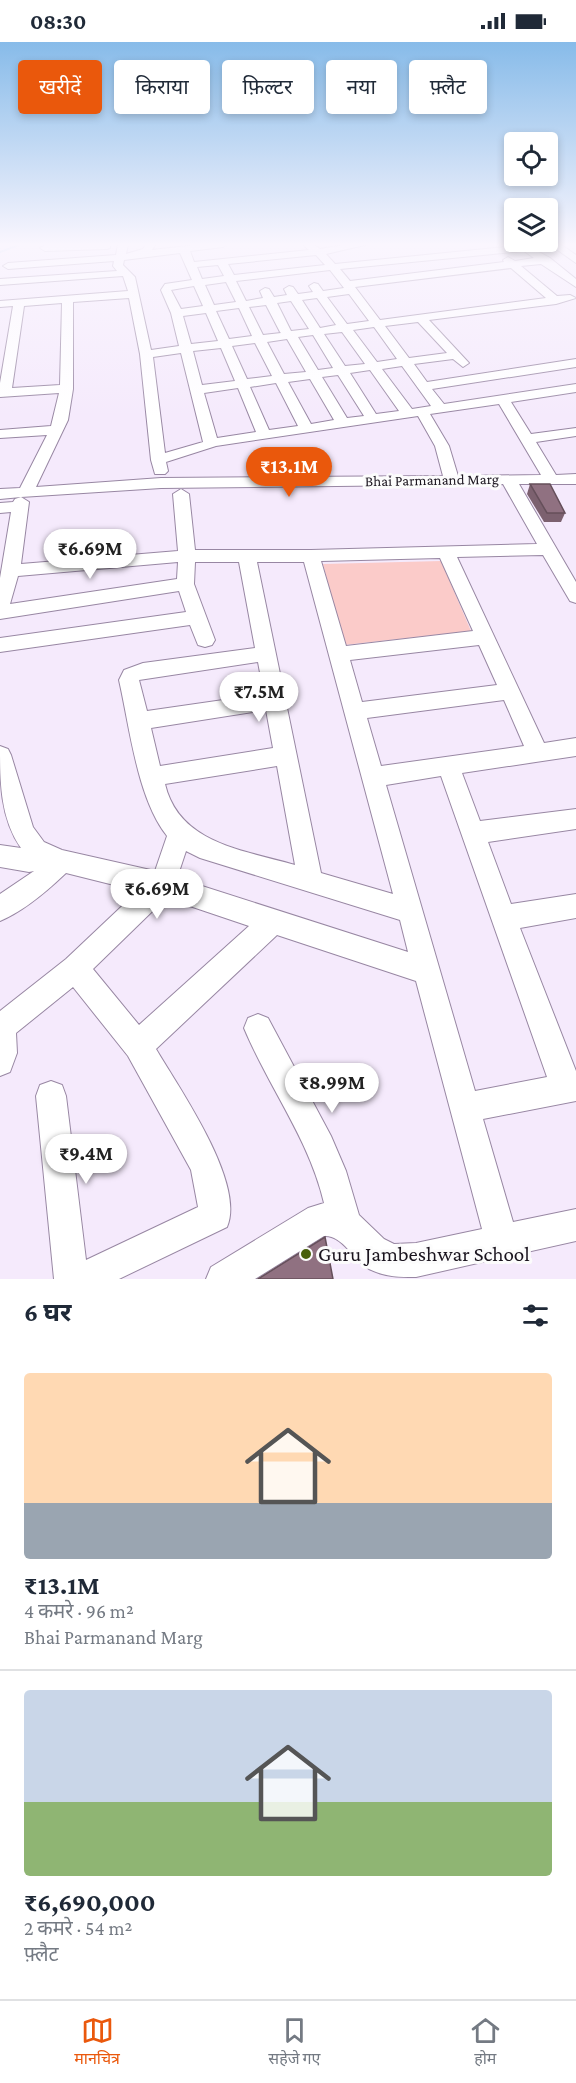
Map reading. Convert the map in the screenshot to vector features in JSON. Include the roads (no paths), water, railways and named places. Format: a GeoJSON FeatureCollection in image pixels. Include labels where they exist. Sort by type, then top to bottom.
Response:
{"type":"FeatureCollection","features":[{"type":"Feature","properties":{"kind":"street"},"geometry":{"type":"LineString","coordinates":[[0,304],[35,302]]}},
{"type":"Feature","properties":{"kind":"street"},"geometry":{"type":"LineString","coordinates":[[0,607],[11,570],[24,495],[57,430],[66,389],[68,302]]}},
{"type":"Feature","properties":{"kind":"street"},"geometry":{"type":"LineString","coordinates":[[135,302],[146,354],[162,489]]}},
{"type":"Feature","properties":{"kind":"street"},"geometry":{"type":"LineString","coordinates":[[172,302],[211,443]]}},
{"type":"Feature","properties":{"kind":"street"},"geometry":{"type":"LineString","coordinates":[[207,302],[264,434]]}},
{"type":"Feature","properties":{"kind":"street"},"geometry":{"type":"LineString","coordinates":[[177,313],[264,302]]}},
{"type":"Feature","properties":{"kind":"street"},"geometry":{"type":"LineString","coordinates":[[271,302],[342,422]]}},
{"type":"Feature","properties":{"kind":"street"},"geometry":{"type":"LineString","coordinates":[[297,302],[372,418]]}},
{"type":"Feature","properties":{"kind":"street"},"geometry":{"type":"LineString","coordinates":[[326,302],[374,367],[442,446],[452,480]]}},
{"type":"Feature","properties":{"kind":"street"},"geometry":{"type":"LineString","coordinates":[[359,302],[440,408]]}},
{"type":"Feature","properties":{"kind":"street"},"geometry":{"type":"LineString","coordinates":[[146,354],[185,346],[540,302]]}},
{"type":"Feature","properties":{"kind":"street"},"geometry":{"type":"LineString","coordinates":[[19,303],[15,334],[2,393],[66,389]]}},
{"type":"Feature","properties":{"kind":"street"},"geometry":{"type":"LineString","coordinates":[[243,304],[306,427]]}},
{"type":"Feature","properties":{"kind":"street"},"geometry":{"type":"LineString","coordinates":[[375,322],[422,318],[438,314]]}},
{"type":"Feature","properties":{"kind":"street"},"geometry":{"type":"LineString","coordinates":[[422,318],[477,378]]}},
{"type":"Feature","properties":{"kind":"street"},"geometry":{"type":"LineString","coordinates":[[0,335],[15,334]]}},
{"type":"Feature","properties":{"kind":"street"},"geometry":{"type":"LineString","coordinates":[[198,390],[315,376],[456,355]]}},
{"type":"Feature","properties":{"kind":"street"},"geometry":{"type":"LineString","coordinates":[[424,386],[576,363]]}},
{"type":"Feature","properties":{"kind":"street"},"geometry":{"type":"LineString","coordinates":[[558,366],[576,382]]}},
{"type":"Feature","properties":{"kind":"street"},"geometry":{"type":"LineString","coordinates":[[524,371],[545,393]]}},
{"type":"Feature","properties":{"kind":"street"},"geometry":{"type":"LineString","coordinates":[[492,376],[507,398],[527,439],[551,479]]}},
{"type":"Feature","properties":{"kind":"street"},"geometry":{"type":"LineString","coordinates":[[458,381],[475,403]]}},
{"type":"Feature","properties":{"kind":"street"},"geometry":{"type":"LineString","coordinates":[[158,460],[208,447],[211,443],[576,388]]}},
{"type":"Feature","properties":{"kind":"street"},"geometry":{"type":"LineString","coordinates":[[0,434],[57,430]]}},
{"type":"Feature","properties":{"kind":"street"},"geometry":{"type":"LineString","coordinates":[[527,439],[576,432]]}},
{"type":"Feature","properties":{"kind":"street","name":"Bhai Parmanand Marg"},"geometry":{"type":"LineString","coordinates":[[162,489],[181,494],[509,483],[576,478]]}},
{"type":"Feature","properties":{"kind":"street","name":"Bhai Parmanand Marg"},"geometry":{"type":"LineString","coordinates":[[0,494],[452,480],[576,485]]}},
{"type":"Feature","properties":{"kind":"street"},"geometry":{"type":"LineString","coordinates":[[0,481],[24,495]]}},
{"type":"Feature","properties":{"kind":"street"},"geometry":{"type":"LineString","coordinates":[[509,483],[576,597]]}},
{"type":"Feature","properties":{"kind":"street"},"geometry":{"type":"LineString","coordinates":[[181,494],[187,556],[185,584],[205,640]]}},
{"type":"Feature","properties":{"kind":"street"},"geometry":{"type":"LineString","coordinates":[[0,508],[24,495]]}},
{"type":"Feature","properties":{"kind":"street","name":"Bhai Parmanand Marg"},"geometry":{"type":"LineString","coordinates":[[0,503],[24,495]]}},
{"type":"Feature","properties":{"kind":"street"},"geometry":{"type":"LineString","coordinates":[[11,570],[187,556],[311,556],[549,549]]}},
{"type":"Feature","properties":{"kind":"street"},"geometry":{"type":"LineString","coordinates":[[446,552],[538,752]]}},
{"type":"Feature","properties":{"kind":"street"},"geometry":{"type":"LineString","coordinates":[[247,556],[264,654],[310,882]]}},
{"type":"Feature","properties":{"kind":"street"},"geometry":{"type":"LineString","coordinates":[[311,556],[502,1241]]}},
{"type":"Feature","properties":{"kind":"street"},"geometry":{"type":"LineString","coordinates":[[0,612],[185,584]]}},
{"type":"Feature","properties":{"kind":"street"},"geometry":{"type":"LineString","coordinates":[[0,645],[197,617]]}},
{"type":"Feature","properties":{"kind":"street"},"geometry":{"type":"LineString","coordinates":[[339,654],[485,637]]}},
{"type":"Feature","properties":{"kind":"street"},"geometry":{"type":"LineString","coordinates":[[264,654],[136,672],[129,680],[151,777],[166,817],[180,834],[200,847],[410,911]]}},
{"type":"Feature","properties":{"kind":"street"},"geometry":{"type":"LineString","coordinates":[[355,711],[510,691]]}},
{"type":"Feature","properties":{"kind":"street"},"geometry":{"type":"LineString","coordinates":[[138,721],[274,700]]}},
{"type":"Feature","properties":{"kind":"street"},"geometry":{"type":"LineString","coordinates":[[373,777],[576,747]]}},
{"type":"Feature","properties":{"kind":"street"},"geometry":{"type":"LineString","coordinates":[[0,755],[23,832],[36,850],[54,858],[162,885],[428,971]]}},
{"type":"Feature","properties":{"kind":"street"},"geometry":{"type":"LineString","coordinates":[[151,777],[284,756]]}},
{"type":"Feature","properties":{"kind":"street"},"geometry":{"type":"LineString","coordinates":[[448,766],[504,918],[571,1087],[465,1108]]}},
{"type":"Feature","properties":{"kind":"street"},"geometry":{"type":"LineString","coordinates":[[473,833],[576,819]]}},
{"type":"Feature","properties":{"kind":"street"},"geometry":{"type":"LineString","coordinates":[[0,1062],[3,1053],[1,1031],[7,1022],[75,968],[162,885],[180,834]]}},
{"type":"Feature","properties":{"kind":"street"},"geometry":{"type":"LineString","coordinates":[[0,856],[29,861],[54,858]]}},
{"type":"Feature","properties":{"kind":"street"},"geometry":{"type":"LineString","coordinates":[[0,909],[40,881],[54,858]]}},
{"type":"Feature","properties":{"kind":"street"},"geometry":{"type":"LineString","coordinates":[[504,918],[576,906]]}},
{"type":"Feature","properties":{"kind":"street"},"geometry":{"type":"LineString","coordinates":[[138,1046],[272,922]]}},
{"type":"Feature","properties":{"kind":"street"},"geometry":{"type":"LineString","coordinates":[[75,968],[138,1046],[206,1166],[216,1216],[82,1279]]}},
{"type":"Feature","properties":{"kind":"street"},"geometry":{"type":"LineString","coordinates":[[258,1028],[319,1141],[331,1168],[345,1223],[371,1251],[390,1260],[416,1260],[576,1225]]}},
{"type":"Feature","properties":{"kind":"street"},"geometry":{"type":"LineString","coordinates":[[51,1096],[71,1279]]}},
{"type":"Feature","properties":{"kind":"street"},"geometry":{"type":"LineString","coordinates":[[223,1279],[320,1220],[330,1218],[345,1223]]}},
{"type":"Feature","properties":{"kind":"place","name":"Guru Jambeshwar School"},"geometry":{"type":"Point","coordinates":[306,1254]}}]}
